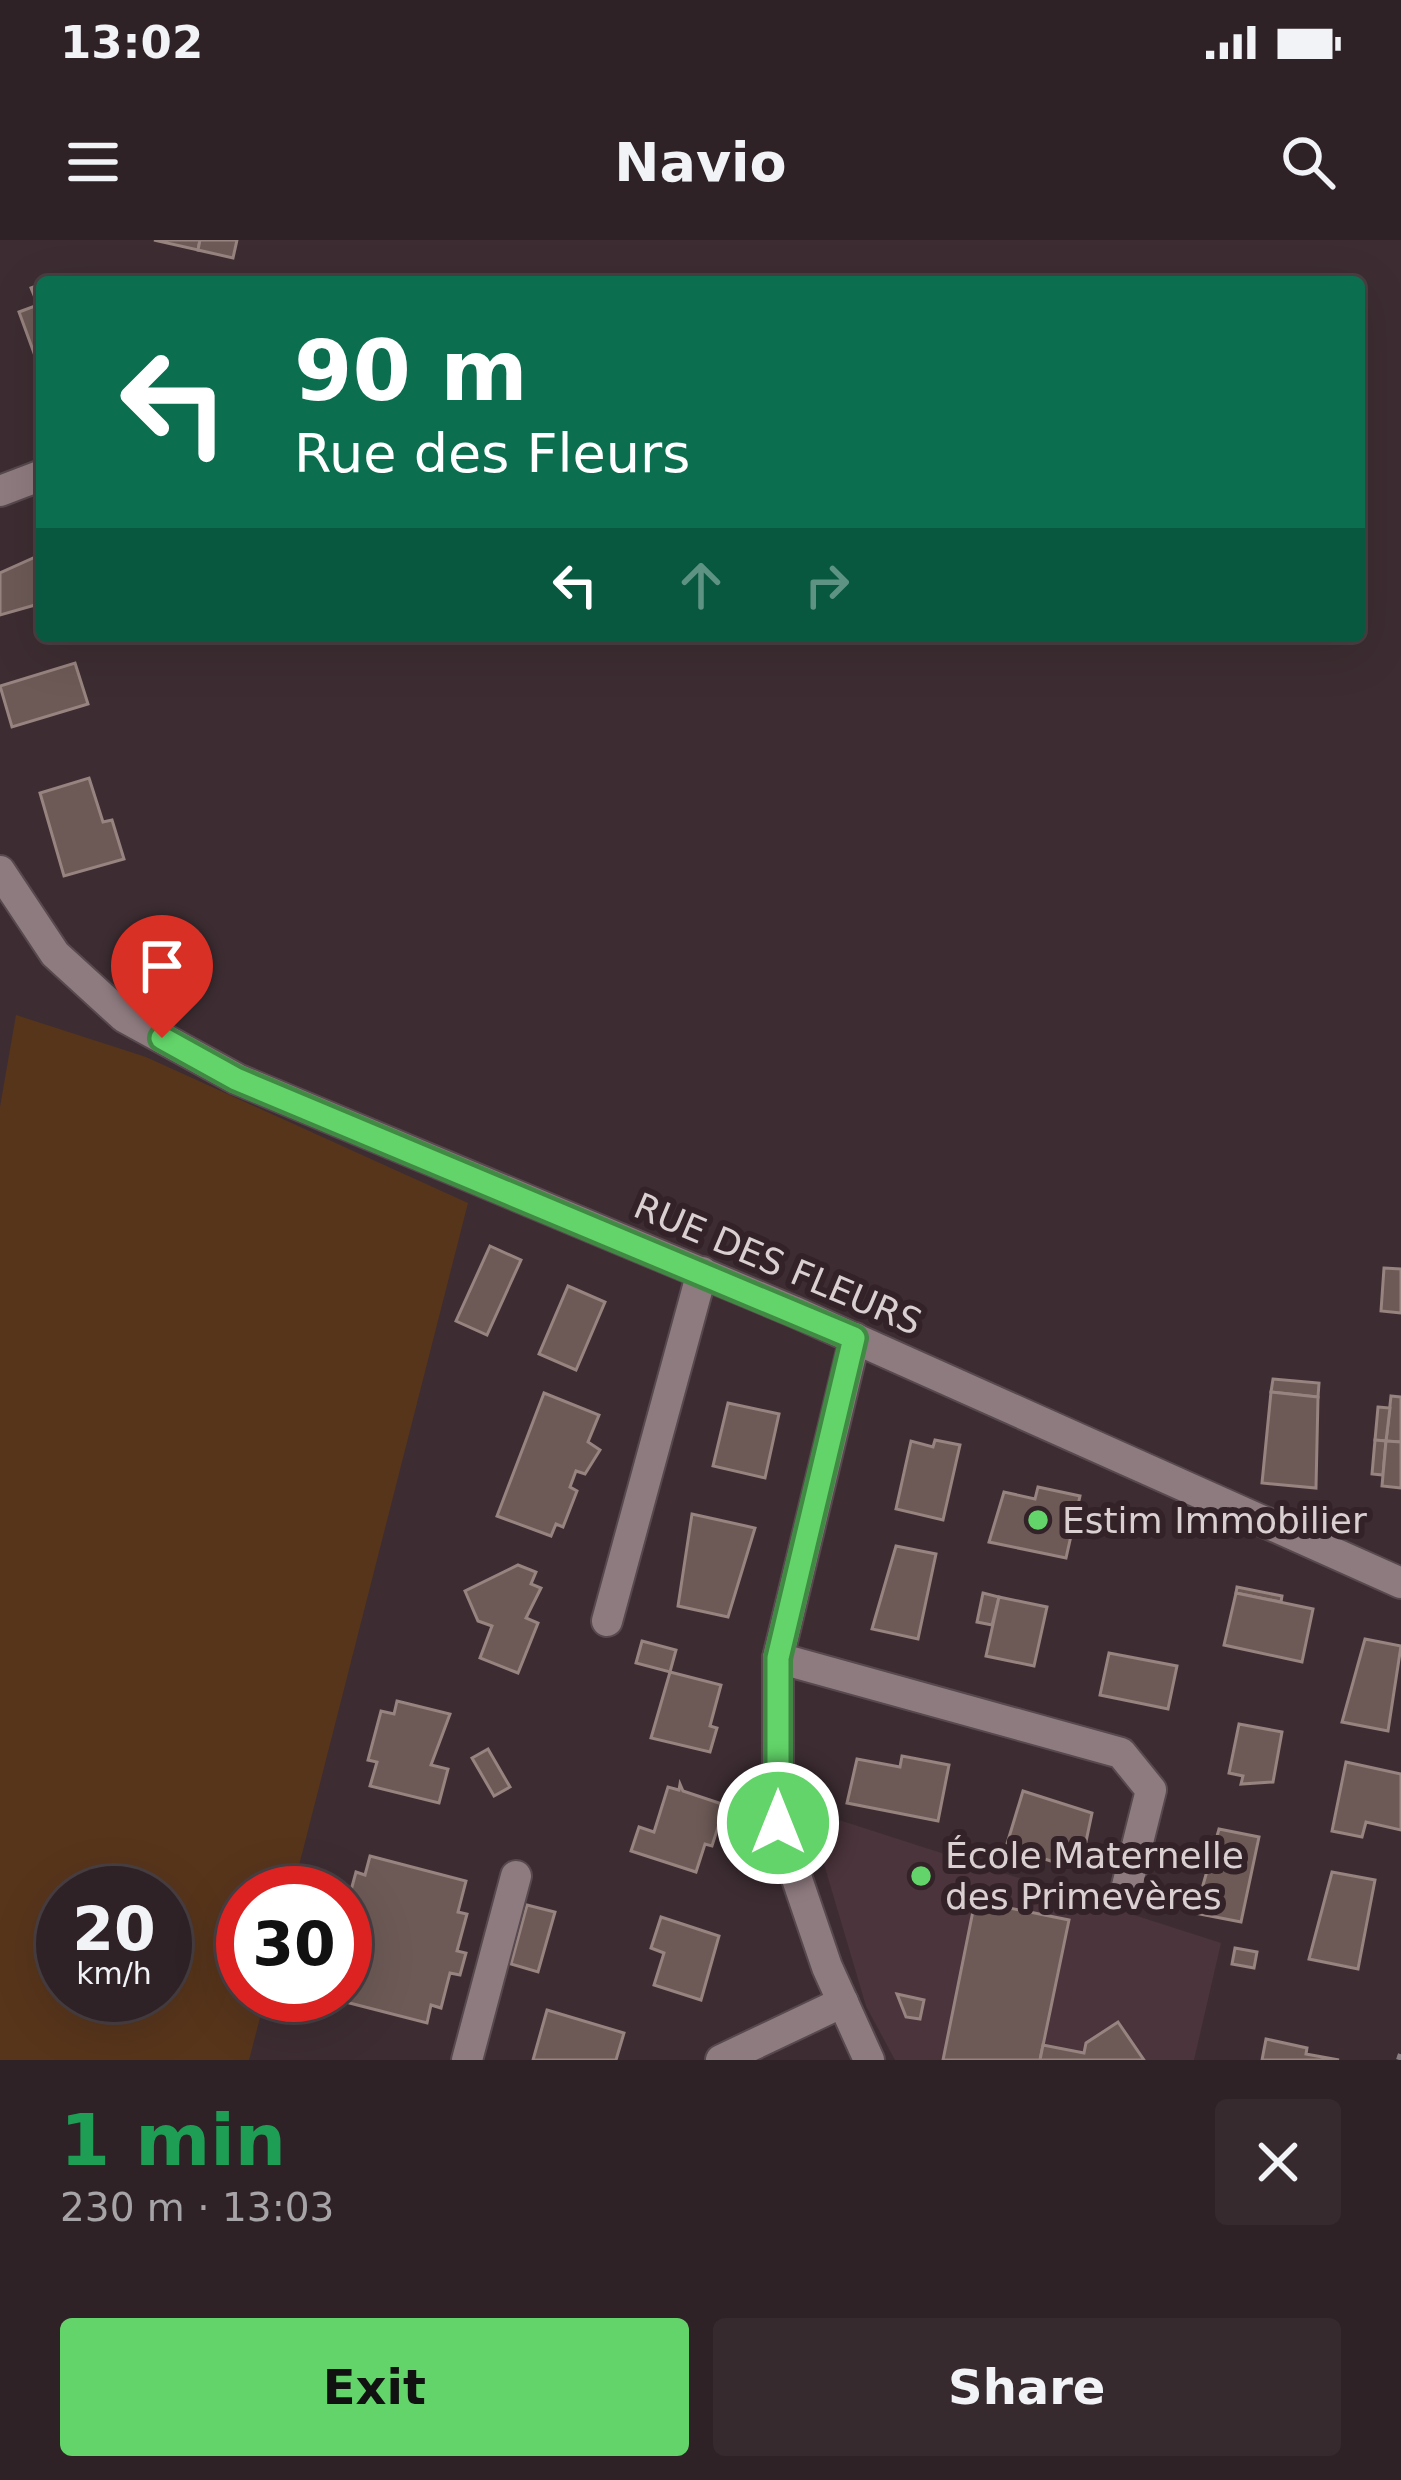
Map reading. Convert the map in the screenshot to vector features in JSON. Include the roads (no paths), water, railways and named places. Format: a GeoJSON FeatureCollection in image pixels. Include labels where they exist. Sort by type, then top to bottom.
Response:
{"type":"FeatureCollection","features":[{"type":"Feature","properties":{"kind":"street"},"geometry":{"type":"LineString","coordinates":[[0,491],[36,477]]}},
{"type":"Feature","properties":{"kind":"street","name":"RUE DES FLEURS"},"geometry":{"type":"LineString","coordinates":[[0,871],[55,954],[124,1017],[236,1079],[702,1272],[1401,1583]]}},
{"type":"Feature","properties":{"kind":"street"},"geometry":{"type":"LineString","coordinates":[[607,1621],[702,1272]]}},
{"type":"Feature","properties":{"kind":"street"},"geometry":{"type":"LineString","coordinates":[[854,1338],[778,1658],[778,1823],[869,2060]]}},
{"type":"Feature","properties":{"kind":"street"},"geometry":{"type":"LineString","coordinates":[[778,1658],[1121,1753],[1151,1790],[1127,1886]]}},
{"type":"Feature","properties":{"kind":"street"},"geometry":{"type":"LineString","coordinates":[[467,2060],[515,1876]]}},
{"type":"Feature","properties":{"kind":"street"},"geometry":{"type":"LineString","coordinates":[[721,2060],[843,2002]]}},
{"type":"Feature","properties":{"kind":"place","name":"Estim Immobilier"},"geometry":{"type":"Point","coordinates":[1038,1520]}},
{"type":"Feature","properties":{"kind":"place","name":"École Maternelle des Primevères"},"geometry":{"type":"Point","coordinates":[921,1876]}}]}
